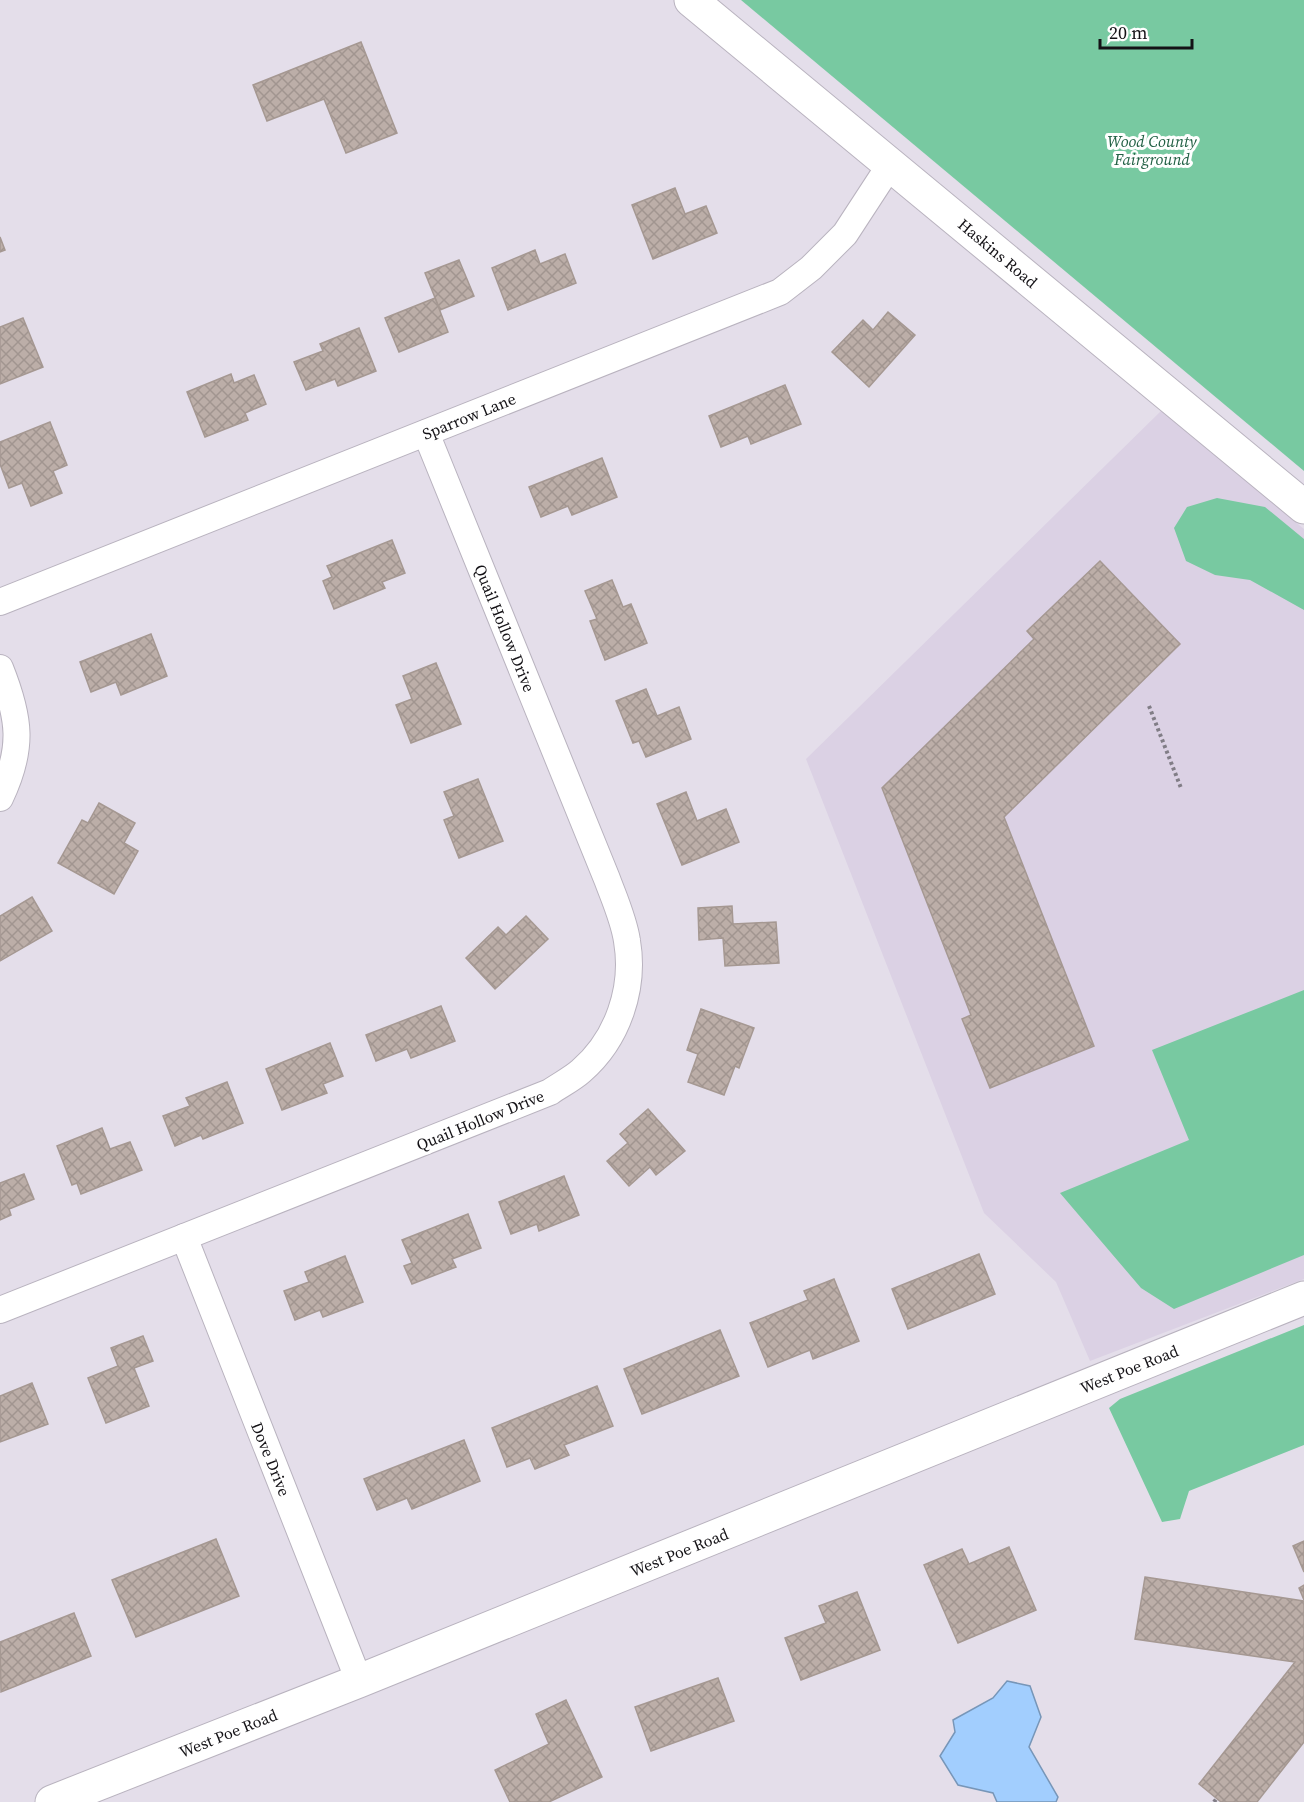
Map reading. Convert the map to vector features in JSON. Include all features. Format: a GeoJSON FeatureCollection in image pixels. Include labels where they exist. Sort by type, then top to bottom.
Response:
{"type":"FeatureCollection","features":[{"type":"Feature","properties":{"kind":"street","name":"Haskins Road"},"geometry":{"type":"LineString","coordinates":[[691,0],[1304,507]]}},
{"type":"Feature","properties":{"kind":"street","name":"Sparrow Lane"},"geometry":{"type":"LineString","coordinates":[[0,602],[780,292],[811,268],[845,234],[890,165]]}},
{"type":"Feature","properties":{"kind":"street","name":"Quail Hollow Drive"},"geometry":{"type":"LineString","coordinates":[[0,1310],[550,1092],[581,1071],[598,1054],[612,1033],[622,1011],[628,987],[630,963],[627,938],[608,879],[426,433]]}},
{"type":"Feature","properties":{"kind":"street"},"geometry":{"type":"LineString","coordinates":[[0,668],[15,710],[18,732],[9,778],[0,798]]}},
{"type":"Feature","properties":{"kind":"street","name":"Dove Drive"},"geometry":{"type":"LineString","coordinates":[[184,1237],[359,1682]]}},
{"type":"Feature","properties":{"kind":"street","name":"West Poe Road"},"geometry":{"type":"LineString","coordinates":[[52,1802],[359,1682],[1304,1298]]}},
{"type":"Feature","properties":{"kind":"path"},"geometry":{"type":"LineString","coordinates":[[1149,706],[1181,788]]}},
{"type":"Feature","properties":{"kind":"shaded area"},"geometry":{"type":"Polygon","coordinates":[[[1161,411],[1304,529],[1304,1279],[1090,1361],[1056,1282],[984,1213],[806,759],[1161,411]]]}},
{"type":"Feature","properties":{"kind":"green space","name":"Wood County Fairground"},"geometry":{"type":"Polygon","coordinates":[[[741,0],[1304,0],[1304,471],[741,0]]]}},
{"type":"Feature","properties":{"kind":"green space"},"geometry":{"type":"Polygon","coordinates":[[[1217,498],[1265,507],[1304,539],[1304,610],[1250,580],[1215,575],[1186,561],[1174,528],[1187,507],[1217,498]]]}},
{"type":"Feature","properties":{"kind":"green space"},"geometry":{"type":"Polygon","coordinates":[[[1304,990],[1304,1255],[1174,1309],[1141,1288],[1060,1193],[1189,1140],[1152,1050],[1304,990]]]}},
{"type":"Feature","properties":{"kind":"green space"},"geometry":{"type":"Polygon","coordinates":[[[1304,1325],[1304,1445],[1189,1491],[1180,1519],[1162,1522],[1109,1408],[1120,1399],[1304,1325]]]}},
{"type":"Feature","properties":{"kind":"water"},"geometry":{"type":"Polygon","coordinates":[[[1007,1681],[1030,1686],[1041,1717],[1029,1747],[1058,1797],[1056,1802],[997,1802],[993,1793],[958,1785],[940,1756],[955,1732],[953,1720],[993,1698],[1007,1681]]]}},
{"type":"Feature","properties":{"kind":"building"},"geometry":{"type":"Polygon","coordinates":[[[361,42],[397,133],[346,153],[324,99],[267,121],[253,85],[361,42]]]}},
{"type":"Feature","properties":{"kind":"building"},"geometry":{"type":"Polygon","coordinates":[[[675,188],[685,214],[706,206],[717,233],[653,259],[632,205],[675,188]]]}},
{"type":"Feature","properties":{"kind":"building"},"geometry":{"type":"Polygon","coordinates":[[[0,237],[5,250],[0,252],[0,237]]]}},
{"type":"Feature","properties":{"kind":"building"},"geometry":{"type":"Polygon","coordinates":[[[535,250],[540,264],[565,254],[576,283],[508,310],[492,268],[535,250]]]}},
{"type":"Feature","properties":{"kind":"building"},"geometry":{"type":"Polygon","coordinates":[[[459,260],[474,296],[440,310],[425,273],[459,260]]]}},
{"type":"Feature","properties":{"kind":"building"},"geometry":{"type":"Polygon","coordinates":[[[435,298],[448,332],[399,352],[385,318],[435,298]]]}},
{"type":"Feature","properties":{"kind":"building"},"geometry":{"type":"Polygon","coordinates":[[[888,312],[915,335],[869,387],[832,352],[863,320],[873,330],[888,312]]]}},
{"type":"Feature","properties":{"kind":"building"},"geometry":{"type":"Polygon","coordinates":[[[23,318],[43,367],[0,384],[0,327],[23,318]]]}},
{"type":"Feature","properties":{"kind":"building"},"geometry":{"type":"Polygon","coordinates":[[[359,328],[376,371],[338,386],[335,379],[306,390],[294,362],[323,351],[320,344],[359,328]]]}},
{"type":"Feature","properties":{"kind":"building"},"geometry":{"type":"Polygon","coordinates":[[[231,374],[234,383],[254,375],[266,404],[245,413],[248,420],[205,437],[187,392],[231,374]]]}},
{"type":"Feature","properties":{"kind":"building"},"geometry":{"type":"Polygon","coordinates":[[[785,385],[801,424],[751,444],[748,436],[721,447],[709,416],[785,385]]]}},
{"type":"Feature","properties":{"kind":"building"},"geometry":{"type":"Polygon","coordinates":[[[50,422],[67,465],[53,471],[62,493],[31,506],[22,483],[9,488],[0,464],[0,442],[50,422]]]}},
{"type":"Feature","properties":{"kind":"building"},"geometry":{"type":"Polygon","coordinates":[[[602,458],[617,497],[572,515],[568,506],[541,517],[529,487],[602,458]]]}},
{"type":"Feature","properties":{"kind":"building"},"geometry":{"type":"Polygon","coordinates":[[[392,540],[405,573],[382,582],[385,588],[334,609],[323,581],[332,577],[327,566],[392,540]]]}},
{"type":"Feature","properties":{"kind":"building"},"geometry":{"type":"Polygon","coordinates":[[[1100,561],[1180,644],[1004,817],[1094,1046],[990,1088],[962,1019],[971,1015],[882,788],[1034,639],[1027,631],[1100,561]]]}},
{"type":"Feature","properties":{"kind":"building"},"geometry":{"type":"Polygon","coordinates":[[[612,580],[623,607],[631,604],[647,643],[605,660],[590,621],[597,619],[585,591],[612,580]]]}},
{"type":"Feature","properties":{"kind":"building"},"geometry":{"type":"Polygon","coordinates":[[[151,634],[167,676],[121,695],[116,682],[91,692],[80,662],[151,634]]]}},
{"type":"Feature","properties":{"kind":"building"},"geometry":{"type":"Polygon","coordinates":[[[436,663],[461,724],[411,743],[396,705],[412,699],[403,676],[436,663]]]}},
{"type":"Feature","properties":{"kind":"building"},"geometry":{"type":"Polygon","coordinates":[[[646,689],[657,716],[679,707],[691,739],[646,757],[639,741],[633,743],[616,701],[646,689]]]}},
{"type":"Feature","properties":{"kind":"building"},"geometry":{"type":"Polygon","coordinates":[[[478,779],[503,841],[459,858],[444,820],[454,816],[444,792],[478,779]]]}},
{"type":"Feature","properties":{"kind":"building"},"geometry":{"type":"Polygon","coordinates":[[[686,792],[697,821],[726,809],[739,842],[682,865],[657,804],[686,792]]]}},
{"type":"Feature","properties":{"kind":"building"},"geometry":{"type":"Polygon","coordinates":[[[99,803],[135,823],[124,843],[138,851],[114,894],[58,863],[82,820],[88,823],[99,803]]]}},
{"type":"Feature","properties":{"kind":"building"},"geometry":{"type":"Polygon","coordinates":[[[32,897],[52,931],[0,961],[0,916],[32,897]]]}},
{"type":"Feature","properties":{"kind":"building"},"geometry":{"type":"Polygon","coordinates":[[[732,906],[733,924],[776,922],[779,963],[725,966],[723,938],[699,940],[698,908],[732,906]]]}},
{"type":"Feature","properties":{"kind":"building"},"geometry":{"type":"Polygon","coordinates":[[[526,916],[548,939],[495,989],[466,958],[498,927],[506,935],[526,916]]]}},
{"type":"Feature","properties":{"kind":"building"},"geometry":{"type":"Polygon","coordinates":[[[441,1006],[455,1041],[411,1058],[407,1049],[376,1061],[366,1035],[441,1006]]]}},
{"type":"Feature","properties":{"kind":"building"},"geometry":{"type":"Polygon","coordinates":[[[701,1009],[754,1028],[739,1068],[735,1066],[724,1095],[688,1082],[698,1054],[687,1050],[701,1009]]]}},
{"type":"Feature","properties":{"kind":"building"},"geometry":{"type":"Polygon","coordinates":[[[330,1043],[343,1076],[323,1084],[327,1093],[282,1110],[266,1069],[330,1043]]]}},
{"type":"Feature","properties":{"kind":"building"},"geometry":{"type":"Polygon","coordinates":[[[227,1082],[243,1123],[203,1139],[201,1135],[175,1146],[163,1116],[190,1106],[186,1098],[227,1082]]]}},
{"type":"Feature","properties":{"kind":"building"},"geometry":{"type":"Polygon","coordinates":[[[648,1109],[685,1151],[656,1175],[650,1167],[629,1186],[607,1161],[628,1143],[620,1134],[648,1109]]]}},
{"type":"Feature","properties":{"kind":"building"},"geometry":{"type":"Polygon","coordinates":[[[102,1128],[110,1149],[130,1142],[142,1170],[81,1194],[77,1183],[72,1185],[57,1146],[102,1128]]]}},
{"type":"Feature","properties":{"kind":"building"},"geometry":{"type":"Polygon","coordinates":[[[24,1174],[34,1199],[9,1209],[11,1215],[0,1220],[0,1183],[24,1174]]]}},
{"type":"Feature","properties":{"kind":"building"},"geometry":{"type":"Polygon","coordinates":[[[564,1176],[579,1215],[539,1231],[537,1224],[511,1234],[499,1202],[564,1176]]]}},
{"type":"Feature","properties":{"kind":"building"},"geometry":{"type":"Polygon","coordinates":[[[468,1214],[481,1248],[452,1259],[456,1267],[412,1284],[404,1266],[412,1263],[402,1240],[468,1214]]]}},
{"type":"Feature","properties":{"kind":"building"},"geometry":{"type":"Polygon","coordinates":[[[979,1254],[995,1294],[908,1329],[892,1289],[979,1254]]]}},
{"type":"Feature","properties":{"kind":"building"},"geometry":{"type":"Polygon","coordinates":[[[345,1256],[363,1302],[323,1317],[320,1310],[295,1320],[284,1291],[309,1282],[305,1272],[345,1256]]]}},
{"type":"Feature","properties":{"kind":"building"},"geometry":{"type":"Polygon","coordinates":[[[834,1279],[859,1341],[813,1359],[810,1350],[768,1367],[750,1323],[808,1300],[804,1291],[834,1279]]]}},
{"type":"Feature","properties":{"kind":"building"},"geometry":{"type":"Polygon","coordinates":[[[720,1330],[739,1376],[642,1414],[624,1369],[720,1330]]]}},
{"type":"Feature","properties":{"kind":"building"},"geometry":{"type":"Polygon","coordinates":[[[143,1336],[153,1361],[134,1368],[149,1406],[106,1423],[88,1378],[118,1366],[111,1348],[143,1336]]]}},
{"type":"Feature","properties":{"kind":"building"},"geometry":{"type":"Polygon","coordinates":[[[32,1383],[48,1424],[0,1442],[0,1396],[32,1383]]]}},
{"type":"Feature","properties":{"kind":"building"},"geometry":{"type":"Polygon","coordinates":[[[597,1386],[613,1426],[564,1445],[569,1455],[535,1469],[530,1458],[507,1467],[492,1428],[597,1386]]]}},
{"type":"Feature","properties":{"kind":"building"},"geometry":{"type":"Polygon","coordinates":[[[464,1440],[480,1481],[412,1509],[407,1498],[377,1510],[364,1479],[464,1440]]]}},
{"type":"Feature","properties":{"kind":"building"},"geometry":{"type":"Polygon","coordinates":[[[216,1539],[239,1596],[136,1637],[112,1580],[216,1539]]]}},
{"type":"Feature","properties":{"kind":"building"},"geometry":{"type":"Polygon","coordinates":[[[1304,1541],[1304,1572],[1293,1546],[1304,1541]]]}},
{"type":"Feature","properties":{"kind":"building"},"geometry":{"type":"Polygon","coordinates":[[[1009,1547],[1036,1610],[958,1643],[924,1565],[962,1549],[969,1564],[1009,1547]]]}},
{"type":"Feature","properties":{"kind":"building"},"geometry":{"type":"Polygon","coordinates":[[[1145,1577],[1304,1601],[1304,1742],[1257,1802],[1221,1802],[1199,1784],[1295,1662],[1135,1639],[1145,1577]]]}},
{"type":"Feature","properties":{"kind":"building"},"geometry":{"type":"Polygon","coordinates":[[[1304,1585],[1304,1600],[1299,1588],[1304,1585]]]}},
{"type":"Feature","properties":{"kind":"building"},"geometry":{"type":"Polygon","coordinates":[[[857,1592],[880,1650],[801,1680],[785,1638],[826,1623],[819,1606],[857,1592]]]}},
{"type":"Feature","properties":{"kind":"building"},"geometry":{"type":"Polygon","coordinates":[[[74,1613],[91,1656],[1,1692],[0,1642],[74,1613]]]}},
{"type":"Feature","properties":{"kind":"building"},"geometry":{"type":"Polygon","coordinates":[[[718,1678],[734,1721],[651,1751],[635,1707],[718,1678]]]}},
{"type":"Feature","properties":{"kind":"building"},"geometry":{"type":"Polygon","coordinates":[[[566,1700],[602,1777],[549,1802],[510,1802],[495,1770],[549,1744],[536,1714],[566,1700]]]}}]}
